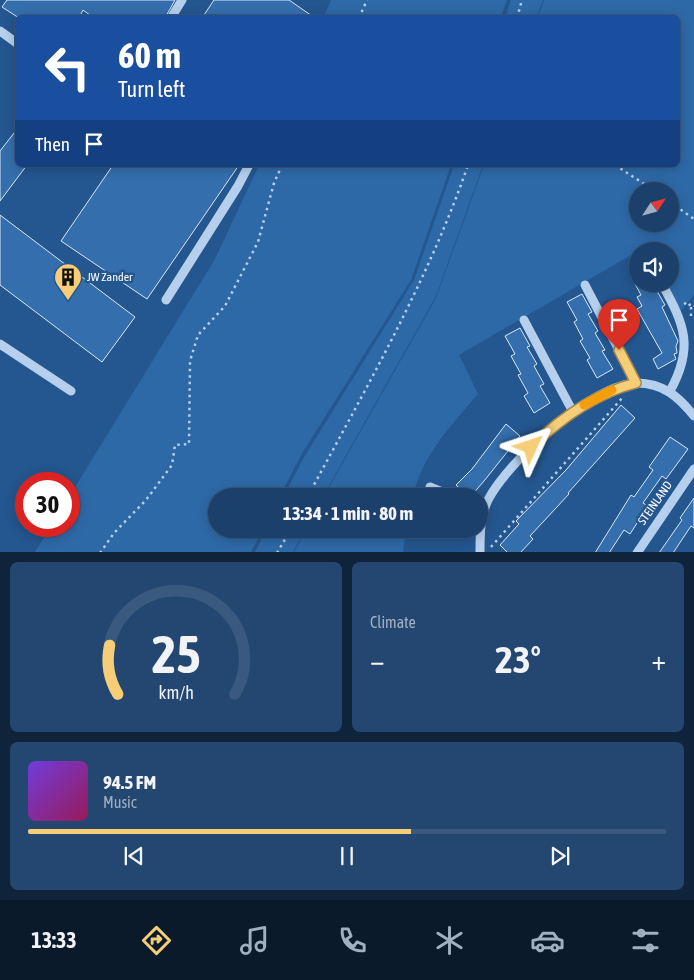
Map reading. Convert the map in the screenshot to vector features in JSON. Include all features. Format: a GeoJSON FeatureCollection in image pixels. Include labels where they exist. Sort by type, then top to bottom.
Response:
{"type":"FeatureCollection","features":[{"type":"Feature","properties":{"kind":"street"},"geometry":{"type":"LineString","coordinates":[[173,15],[182,0]]}},
{"type":"Feature","properties":{"kind":"street"},"geometry":{"type":"LineString","coordinates":[[0,31],[15,42]]}},
{"type":"Feature","properties":{"kind":"street"},"geometry":{"type":"LineString","coordinates":[[166,300],[248,167]]}},
{"type":"Feature","properties":{"kind":"street"},"geometry":{"type":"LineString","coordinates":[[585,285],[636,383]]}},
{"type":"Feature","properties":{"kind":"street"},"geometry":{"type":"LineString","coordinates":[[666,292],[685,327],[688,345],[683,368],[670,391]]}},
{"type":"Feature","properties":{"kind":"street"},"geometry":{"type":"LineString","coordinates":[[524,320],[573,412]]}},
{"type":"Feature","properties":{"kind":"street"},"geometry":{"type":"LineString","coordinates":[[0,344],[71,391]]}},
{"type":"Feature","properties":{"kind":"street"},"geometry":{"type":"LineString","coordinates":[[488,500],[512,466],[541,438],[573,412],[620,387],[636,383],[654,385],[670,391],[682,400],[694,416]]}},
{"type":"Feature","properties":{"kind":"street","name":"STEINLAND"},"geometry":{"type":"LineString","coordinates":[[637,552],[694,468]]}},
{"type":"Feature","properties":{"kind":"street"},"geometry":{"type":"LineString","coordinates":[[482,538],[485,551]]}},
{"type":"Feature","properties":{"kind":"path"},"geometry":{"type":"LineString","coordinates":[[361,15],[367,0]]}},
{"type":"Feature","properties":{"kind":"path"},"geometry":{"type":"LineString","coordinates":[[518,15],[522,0]]}},
{"type":"Feature","properties":{"kind":"path"},"geometry":{"type":"LineString","coordinates":[[100,552],[114,533],[146,500],[172,465],[175,445],[189,444],[190,361],[198,335],[225,306],[258,242],[274,183],[281,167]]}},
{"type":"Feature","properties":{"kind":"path"},"geometry":{"type":"LineString","coordinates":[[312,488],[421,283],[438,245],[467,167]]}},
{"type":"Feature","properties":{"kind":"path"},"geometry":{"type":"LineString","coordinates":[[618,167],[641,182]]}},
{"type":"Feature","properties":{"kind":"path"},"geometry":{"type":"LineString","coordinates":[[679,208],[694,219]]}},
{"type":"Feature","properties":{"kind":"path"},"geometry":{"type":"LineString","coordinates":[[485,551],[623,398],[620,387]]}},
{"type":"Feature","properties":{"kind":"path"},"geometry":{"type":"LineString","coordinates":[[277,552],[286,538]]}},
{"type":"Feature","properties":{"kind":"shaded area"},"geometry":{"type":"Polygon","coordinates":[[[331,0],[507,0],[502,15],[325,15],[331,0]]]}},
{"type":"Feature","properties":{"kind":"shaded area"},"geometry":{"type":"Polygon","coordinates":[[[511,0],[543,0],[538,15],[506,15],[511,0]]]}},
{"type":"Feature","properties":{"kind":"shaded area"},"geometry":{"type":"Polygon","coordinates":[[[544,0],[694,0],[694,295],[680,312],[669,292],[679,292],[679,242],[629,242],[629,256],[459,355],[478,394],[439,441],[423,467],[415,488],[329,488],[436,298],[483,167],[680,167],[680,15],[539,15],[544,0]]]}},
{"type":"Feature","properties":{"kind":"shaded area"},"geometry":{"type":"Polygon","coordinates":[[[258,167],[450,167],[411,280],[301,455],[284,488],[208,488],[208,538],[258,538],[251,552],[35,552],[44,537],[80,537],[80,479],[215,259],[258,167]]]}},
{"type":"Feature","properties":{"kind":"shaded area"},"geometry":{"type":"Polygon","coordinates":[[[453,167],[482,167],[436,296],[328,488],[288,488],[303,459],[414,280],[453,167]]]}},
{"type":"Feature","properties":{"kind":"shaded area"},"geometry":{"type":"Polygon","coordinates":[[[262,538],[301,538],[293,552],[255,552],[262,538]]]}},
{"type":"Feature","properties":{"kind":"shaded area"},"geometry":{"type":"Polygon","coordinates":[[[302,538],[405,538],[403,552],[294,552],[302,538]]]}},
{"type":"Feature","properties":{"kind":"building"},"geometry":{"type":"Polygon","coordinates":[[[7,0],[175,0],[167,15],[90,15],[83,10],[80,15],[15,15],[2,7],[7,0]]]}},
{"type":"Feature","properties":{"kind":"building"},"geometry":{"type":"Polygon","coordinates":[[[214,0],[289,0],[311,15],[204,15],[214,0]]]}},
{"type":"Feature","properties":{"kind":"building"},"geometry":{"type":"Polygon","coordinates":[[[15,132],[15,167],[26,167],[0,201],[0,151],[15,132]]]}},
{"type":"Feature","properties":{"kind":"building"},"geometry":{"type":"Polygon","coordinates":[[[112,167],[238,167],[147,299],[61,241],[112,167]]]}},
{"type":"Feature","properties":{"kind":"building","name":"JW Zander"},"geometry":{"type":"Polygon","coordinates":[[[0,215],[135,317],[102,362],[0,285],[0,215]]]}},
{"type":"Feature","properties":{"kind":"building"},"geometry":{"type":"Polygon","coordinates":[[[639,292],[658,292],[665,305],[662,307],[678,341],[676,346],[677,353],[674,354],[676,359],[658,369],[653,359],[662,353],[637,309],[642,306],[637,297],[641,295],[639,292]]]}},
{"type":"Feature","properties":{"kind":"building"},"geometry":{"type":"Polygon","coordinates":[[[582,294],[592,312],[588,314],[598,331],[595,333],[605,350],[602,351],[613,369],[597,378],[587,360],[590,358],[580,341],[583,339],[574,322],[577,320],[567,302],[582,294]]]}},
{"type":"Feature","properties":{"kind":"building"},"geometry":{"type":"Polygon","coordinates":[[[520,328],[530,346],[527,347],[537,364],[534,366],[544,384],[540,386],[550,403],[534,413],[524,396],[528,393],[518,375],[521,374],[511,356],[515,354],[505,336],[520,328]]]}},
{"type":"Feature","properties":{"kind":"building"},"geometry":{"type":"Polygon","coordinates":[[[621,405],[635,418],[530,536],[533,539],[521,552],[507,552],[500,545],[519,524],[516,521],[566,470],[621,405]]]}},
{"type":"Feature","properties":{"kind":"building"},"geometry":{"type":"Polygon","coordinates":[[[506,424],[520,436],[478,488],[459,488],[456,485],[472,469],[506,424]]]}},
{"type":"Feature","properties":{"kind":"building"},"geometry":{"type":"Polygon","coordinates":[[[670,437],[688,449],[666,479],[662,476],[643,503],[648,506],[630,534],[624,530],[610,552],[596,552],[631,495],[634,497],[653,470],[649,467],[670,437]]]}},
{"type":"Feature","properties":{"kind":"building"},"geometry":{"type":"Polygon","coordinates":[[[694,498],[694,528],[691,526],[674,552],[660,552],[682,520],[680,518],[694,498]]]}},
{"type":"Feature","properties":{"kind":"slow traffic"},"geometry":{"type":"LineString","coordinates":[[584,405],[612,390]]}},
{"type":"Feature","properties":{"kind":"place","name":"JW Zander"},"geometry":{"type":"Point","coordinates":[68,301]}},
{"type":"Feature","properties":{"kind":"route"},"geometry":{"type":"LineString","coordinates":[[531,447],[557,424],[586,404],[620,387],[636,383],[619,350]]}}]}
